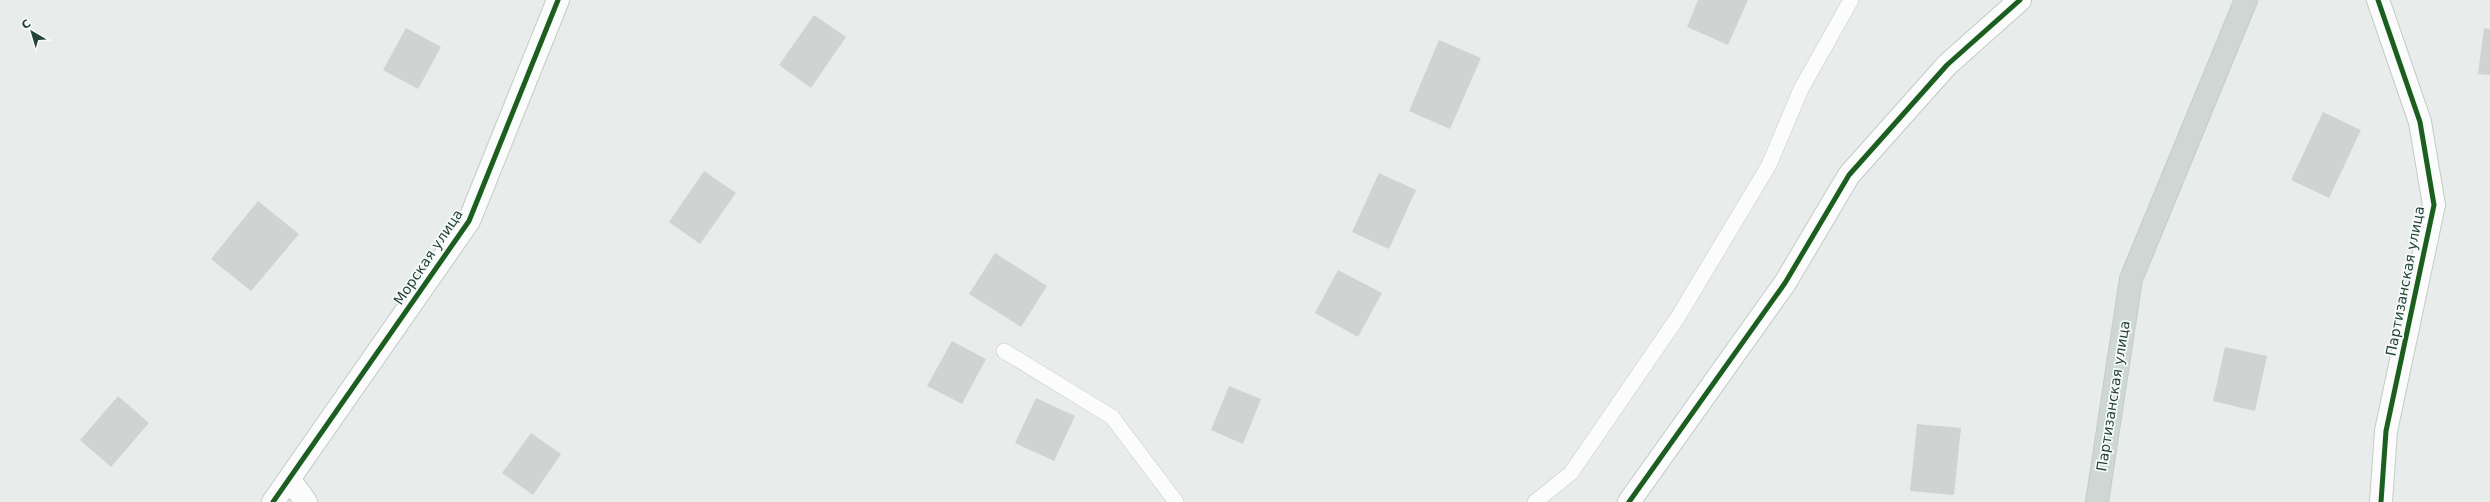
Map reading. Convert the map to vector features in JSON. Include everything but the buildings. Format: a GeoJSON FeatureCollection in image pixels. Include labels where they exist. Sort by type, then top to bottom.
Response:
{"type":"FeatureCollection","features":[{"type":"Feature","properties":{"kind":"main road","name":"Партизанская улица"},"geometry":{"type":"LineString","coordinates":[[2097,502],[2131,279],[2246,0]]}},
{"type":"Feature","properties":{"kind":"street","name":"Морская улица"},"geometry":{"type":"LineString","coordinates":[[273,502],[290,480],[469,222],[539,51],[558,0]]}},
{"type":"Feature","properties":{"kind":"street"},"geometry":{"type":"LineString","coordinates":[[1629,502],[1785,283],[1848,176],[1947,64],[2020,0]]}},
{"type":"Feature","properties":{"kind":"street","name":"Партизанская улица"},"geometry":{"type":"LineString","coordinates":[[2378,0],[2420,122],[2434,205],[2386,431],[2381,502]]}},
{"type":"Feature","properties":{"kind":"street"},"geometry":{"type":"LineString","coordinates":[[290,480],[306,502]]}},
{"type":"Feature","properties":{"kind":"lane"},"geometry":{"type":"LineString","coordinates":[[1535,502],[1571,473],[1678,317],[1769,165],[1801,89],[1851,0]]}},
{"type":"Feature","properties":{"kind":"lane"},"geometry":{"type":"LineString","coordinates":[[1004,351],[1112,417],[1176,502]]}},
{"type":"Feature","properties":{"kind":"cycle path"},"geometry":{"type":"LineString","coordinates":[[273,502],[469,221],[558,0]]}},
{"type":"Feature","properties":{"kind":"cycle path"},"geometry":{"type":"LineString","coordinates":[[1629,502],[1785,283],[1849,175],[1947,65],[2020,0]]}},
{"type":"Feature","properties":{"kind":"cycle path"},"geometry":{"type":"LineString","coordinates":[[2378,0],[2420,122],[2434,205],[2386,431],[2381,502]]}}]}
